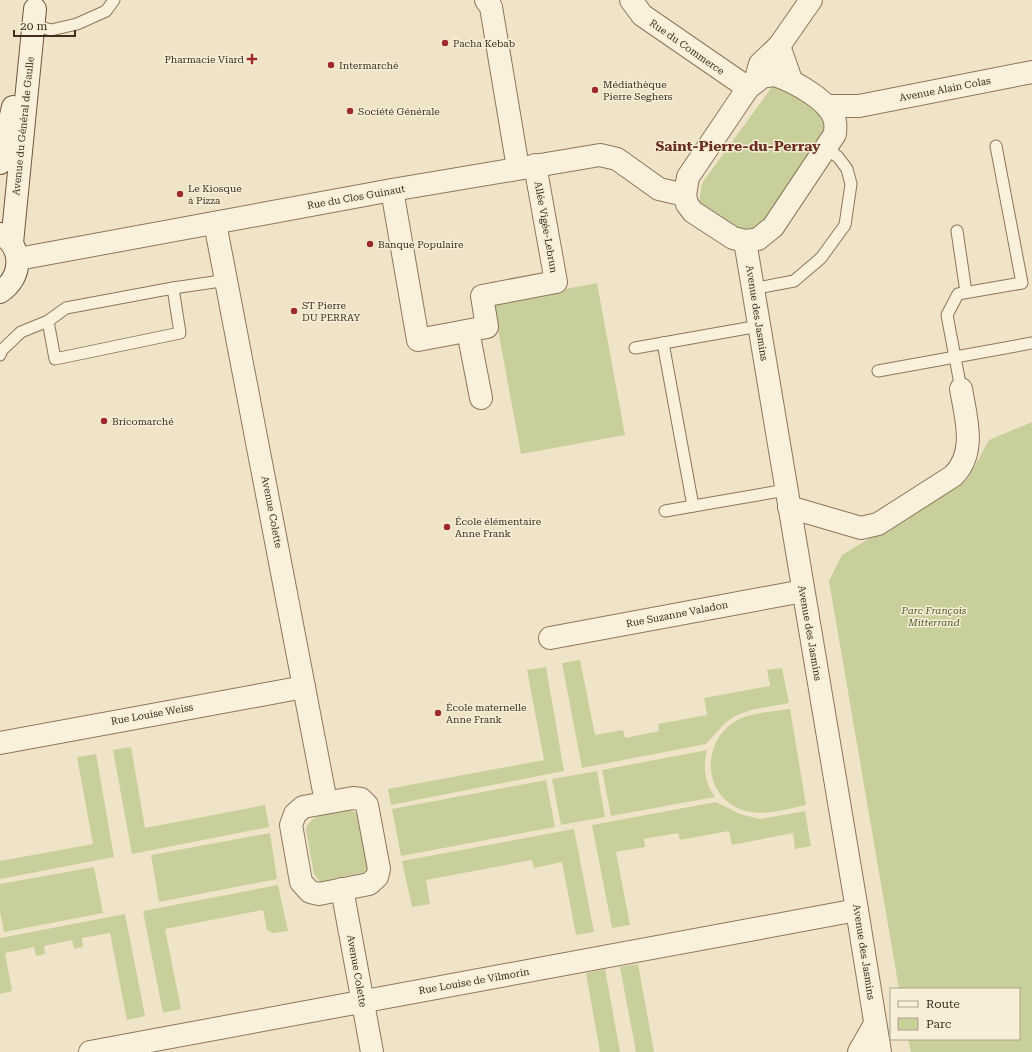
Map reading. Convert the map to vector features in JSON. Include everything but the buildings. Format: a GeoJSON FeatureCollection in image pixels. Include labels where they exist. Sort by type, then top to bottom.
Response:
{"type":"FeatureCollection","features":[{"type":"Feature","properties":{"kind":"street"},"geometry":{"type":"LineString","coordinates":[[486,0],[491,7],[527,167]]}},
{"type":"Feature","properties":{"kind":"street","name":"Rue du Commerce"},"geometry":{"type":"LineString","coordinates":[[631,0],[642,15],[752,85]]}},
{"type":"Feature","properties":{"kind":"street"},"geometry":{"type":"LineString","coordinates":[[811,0],[779,46],[760,64],[752,85],[688,177],[685,194],[687,204],[693,212],[733,238],[745,241],[758,239],[773,226],[830,141],[850,119],[859,106]]}},
{"type":"Feature","properties":{"kind":"street","name":"Avenue du Général de Gaulle"},"geometry":{"type":"LineString","coordinates":[[0,163],[35,12]]}},
{"type":"Feature","properties":{"kind":"street","name":"Avenue du Général de Gaulle"},"geometry":{"type":"LineString","coordinates":[[0,292],[7,288],[13,280],[17,270],[10,245],[35,12]]}},
{"type":"Feature","properties":{"kind":"street"},"geometry":{"type":"LineString","coordinates":[[779,46],[791,80]]}},
{"type":"Feature","properties":{"kind":"street","name":"Avenue Alain Colas"},"geometry":{"type":"LineString","coordinates":[[828,106],[859,106],[1032,72]]}},
{"type":"Feature","properties":{"kind":"street"},"geometry":{"type":"LineString","coordinates":[[752,85],[762,77],[775,75],[791,80],[828,106],[835,121],[830,141]]}},
{"type":"Feature","properties":{"kind":"street","name":"Rue du Clos Guinaut"},"geometry":{"type":"LineString","coordinates":[[10,245],[215,223],[392,190],[600,155],[617,159],[659,189],[685,194]]}},
{"type":"Feature","properties":{"kind":"street","name":"Allée Vigée-Lebrun"},"geometry":{"type":"LineString","coordinates":[[392,190],[418,340],[487,327],[482,296],[556,282],[527,167]]}},
{"type":"Feature","properties":{"kind":"street","name":"Avenue Colette"},"geometry":{"type":"LineString","coordinates":[[215,223],[228,280],[326,802]]}},
{"type":"Feature","properties":{"kind":"street","name":"Avenue des Jasmins"},"geometry":{"type":"LineString","coordinates":[[745,241],[880,1052]]}},
{"type":"Feature","properties":{"kind":"street"},"geometry":{"type":"LineString","coordinates":[[468,331],[481,398]]}},
{"type":"Feature","properties":{"kind":"street"},"geometry":{"type":"LineString","coordinates":[[788,498],[853,526],[870,527],[878,524],[953,476],[961,469],[967,455],[968,438],[961,389]]}},
{"type":"Feature","properties":{"kind":"street","name":"Rue Suzanne Valadon"},"geometry":{"type":"LineString","coordinates":[[550,638],[803,590]]}},
{"type":"Feature","properties":{"kind":"street","name":"Rue Louise Weiss"},"geometry":{"type":"LineString","coordinates":[[0,743],[304,687]]}},
{"type":"Feature","properties":{"kind":"street"},"geometry":{"type":"LineString","coordinates":[[353,798],[364,802],[367,805],[379,869],[377,877],[370,884],[342,890],[319,894],[310,892],[301,882],[291,825],[295,814],[303,807],[353,798]]}},
{"type":"Feature","properties":{"kind":"street","name":"Avenue Colette"},"geometry":{"type":"LineString","coordinates":[[342,890],[372,1052]]}},
{"type":"Feature","properties":{"kind":"street","name":"Rue Louise de Vilmorin"},"geometry":{"type":"LineString","coordinates":[[90,1052],[857,910]]}},
{"type":"Feature","properties":{"kind":"street"},"geometry":{"type":"LineString","coordinates":[[859,1052],[875,1024]]}},
{"type":"Feature","properties":{"kind":"lane"},"geometry":{"type":"LineString","coordinates":[[35,12],[51,30],[77,24],[106,11],[114,0]]}},
{"type":"Feature","properties":{"kind":"lane"},"geometry":{"type":"LineString","coordinates":[[752,289],[794,281],[821,258],[845,225],[851,184],[847,170],[830,141]]}},
{"type":"Feature","properties":{"kind":"lane"},"geometry":{"type":"LineString","coordinates":[[961,389],[947,315],[958,294],[1022,283],[996,146]]}},
{"type":"Feature","properties":{"kind":"lane"},"geometry":{"type":"LineString","coordinates":[[957,231],[966,292]]}},
{"type":"Feature","properties":{"kind":"lane"},"geometry":{"type":"LineString","coordinates":[[0,355],[2,350],[21,332],[48,321],[66,308],[174,288],[228,280]]}},
{"type":"Feature","properties":{"kind":"lane"},"geometry":{"type":"LineString","coordinates":[[48,321],[55,359],[180,333],[174,288]]}},
{"type":"Feature","properties":{"kind":"lane"},"geometry":{"type":"LineString","coordinates":[[635,348],[759,326]]}},
{"type":"Feature","properties":{"kind":"lane"},"geometry":{"type":"LineString","coordinates":[[663,343],[692,506]]}},
{"type":"Feature","properties":{"kind":"lane"},"geometry":{"type":"LineString","coordinates":[[878,371],[1032,343]]}},
{"type":"Feature","properties":{"kind":"lane"},"geometry":{"type":"LineString","coordinates":[[665,511],[692,506],[788,498]]}},
{"type":"Feature","properties":{"kind":"green space"},"geometry":{"type":"Polygon","coordinates":[[[772,87],[786,88],[823,116],[824,130],[764,221],[752,230],[745,232],[737,231],[716,218],[699,202],[702,183],[772,87]]]}},
{"type":"Feature","properties":{"kind":"green space"},"geometry":{"type":"Polygon","coordinates":[[[597,283],[625,435],[521,454],[493,303],[597,283]]]}},
{"type":"Feature","properties":{"kind":"green space","name":"Parc François Mitterrand"},"geometry":{"type":"Polygon","coordinates":[[[1032,422],[1032,1052],[911,1052],[908,1040],[1020,1040],[1020,988],[899,988],[829,581],[842,555],[968,478],[989,440],[1032,422]]]}},
{"type":"Feature","properties":{"kind":"green space"},"geometry":{"type":"Polygon","coordinates":[[[580,660],[595,735],[623,730],[625,738],[659,731],[658,724],[707,715],[704,698],[770,686],[767,670],[782,668],[789,703],[751,710],[735,716],[724,724],[706,744],[582,768],[562,663],[580,660]]]}},
{"type":"Feature","properties":{"kind":"green space"},"geometry":{"type":"Polygon","coordinates":[[[546,667],[564,771],[391,805],[388,789],[544,760],[527,670],[546,667]]]}},
{"type":"Feature","properties":{"kind":"green space"},"geometry":{"type":"Polygon","coordinates":[[[790,709],[806,805],[761,813],[746,811],[732,805],[721,796],[711,771],[711,757],[715,744],[723,732],[734,722],[740,719],[754,714],[790,709]]]}},
{"type":"Feature","properties":{"kind":"green space"},"geometry":{"type":"Polygon","coordinates":[[[131,747],[145,828],[265,805],[269,827],[132,854],[113,750],[131,747]]]}},
{"type":"Feature","properties":{"kind":"green space"},"geometry":{"type":"Polygon","coordinates":[[[707,750],[705,774],[711,791],[715,797],[611,816],[602,770],[707,750]]]}},
{"type":"Feature","properties":{"kind":"green space"},"geometry":{"type":"Polygon","coordinates":[[[96,754],[114,857],[0,879],[0,861],[93,844],[77,757],[96,754]]]}},
{"type":"Feature","properties":{"kind":"green space"},"geometry":{"type":"Polygon","coordinates":[[[597,771],[605,817],[561,825],[552,779],[597,771]]]}},
{"type":"Feature","properties":{"kind":"green space"},"geometry":{"type":"Polygon","coordinates":[[[546,780],[555,827],[401,856],[392,809],[546,780]]]}},
{"type":"Feature","properties":{"kind":"green space"},"geometry":{"type":"Polygon","coordinates":[[[716,802],[740,814],[760,819],[805,811],[811,846],[795,849],[793,833],[732,845],[729,831],[680,840],[678,833],[644,839],[645,847],[616,852],[630,925],[612,928],[592,825],[716,802]]]}},
{"type":"Feature","properties":{"kind":"green space"},"geometry":{"type":"Polygon","coordinates":[[[345,810],[353,811],[359,815],[369,867],[365,872],[320,882],[314,874],[306,830],[308,824],[316,817],[345,810]]]}},
{"type":"Feature","properties":{"kind":"green space"},"geometry":{"type":"Polygon","coordinates":[[[574,829],[594,932],[576,935],[562,862],[534,868],[532,860],[426,880],[430,904],[412,907],[402,861],[574,829]]]}},
{"type":"Feature","properties":{"kind":"green space"},"geometry":{"type":"Polygon","coordinates":[[[270,833],[277,879],[159,902],[151,855],[270,833]]]}},
{"type":"Feature","properties":{"kind":"green space"},"geometry":{"type":"Polygon","coordinates":[[[94,867],[103,913],[4,932],[0,912],[0,884],[94,867]]]}},
{"type":"Feature","properties":{"kind":"green space"},"geometry":{"type":"Polygon","coordinates":[[[278,885],[288,931],[273,933],[267,930],[263,910],[165,929],[181,1009],[163,1013],[143,911],[278,885]]]}},
{"type":"Feature","properties":{"kind":"green space"},"geometry":{"type":"Polygon","coordinates":[[[125,914],[145,1016],[127,1020],[110,933],[82,938],[83,947],[74,949],[72,940],[44,946],[45,954],[36,956],[34,947],[5,953],[12,991],[0,994],[0,938],[125,914]]]}},
{"type":"Feature","properties":{"kind":"green space"},"geometry":{"type":"Polygon","coordinates":[[[638,964],[654,1052],[636,1052],[620,967],[638,964]]]}},
{"type":"Feature","properties":{"kind":"green space"},"geometry":{"type":"Polygon","coordinates":[[[605,969],[620,1052],[600,1052],[586,973],[605,969]]]}},
{"type":"Feature","properties":{"kind":"place","name":"Pacha Kebab"},"geometry":{"type":"Point","coordinates":[445,43]}},
{"type":"Feature","properties":{"kind":"place","name":"Pharmacie Viard"},"geometry":{"type":"Point","coordinates":[252,59]}},
{"type":"Feature","properties":{"kind":"place","name":"Intermarché"},"geometry":{"type":"Point","coordinates":[331,65]}},
{"type":"Feature","properties":{"kind":"place","name":"Médiathèque Pierre Seghers"},"geometry":{"type":"Point","coordinates":[595,90]}},
{"type":"Feature","properties":{"kind":"place","name":"Société Générale"},"geometry":{"type":"Point","coordinates":[350,111]}},
{"type":"Feature","properties":{"kind":"place","name":"Le Kiosque à Pizza"},"geometry":{"type":"Point","coordinates":[180,194]}},
{"type":"Feature","properties":{"kind":"place","name":"Banque Populaire"},"geometry":{"type":"Point","coordinates":[370,244]}},
{"type":"Feature","properties":{"kind":"place","name":"ST Pierre DU PERRAY"},"geometry":{"type":"Point","coordinates":[294,311]}},
{"type":"Feature","properties":{"kind":"place","name":"Bricomarché"},"geometry":{"type":"Point","coordinates":[104,421]}},
{"type":"Feature","properties":{"kind":"place","name":"École élémentaire Anne Frank"},"geometry":{"type":"Point","coordinates":[447,527]}},
{"type":"Feature","properties":{"kind":"place","name":"École maternelle Anne Frank"},"geometry":{"type":"Point","coordinates":[438,713]}},
{"type":"Feature","properties":{"kind":"district","name":"Saint-Pierre-du-Perray"},"geometry":{"type":"Point","coordinates":[738,146]}}]}
